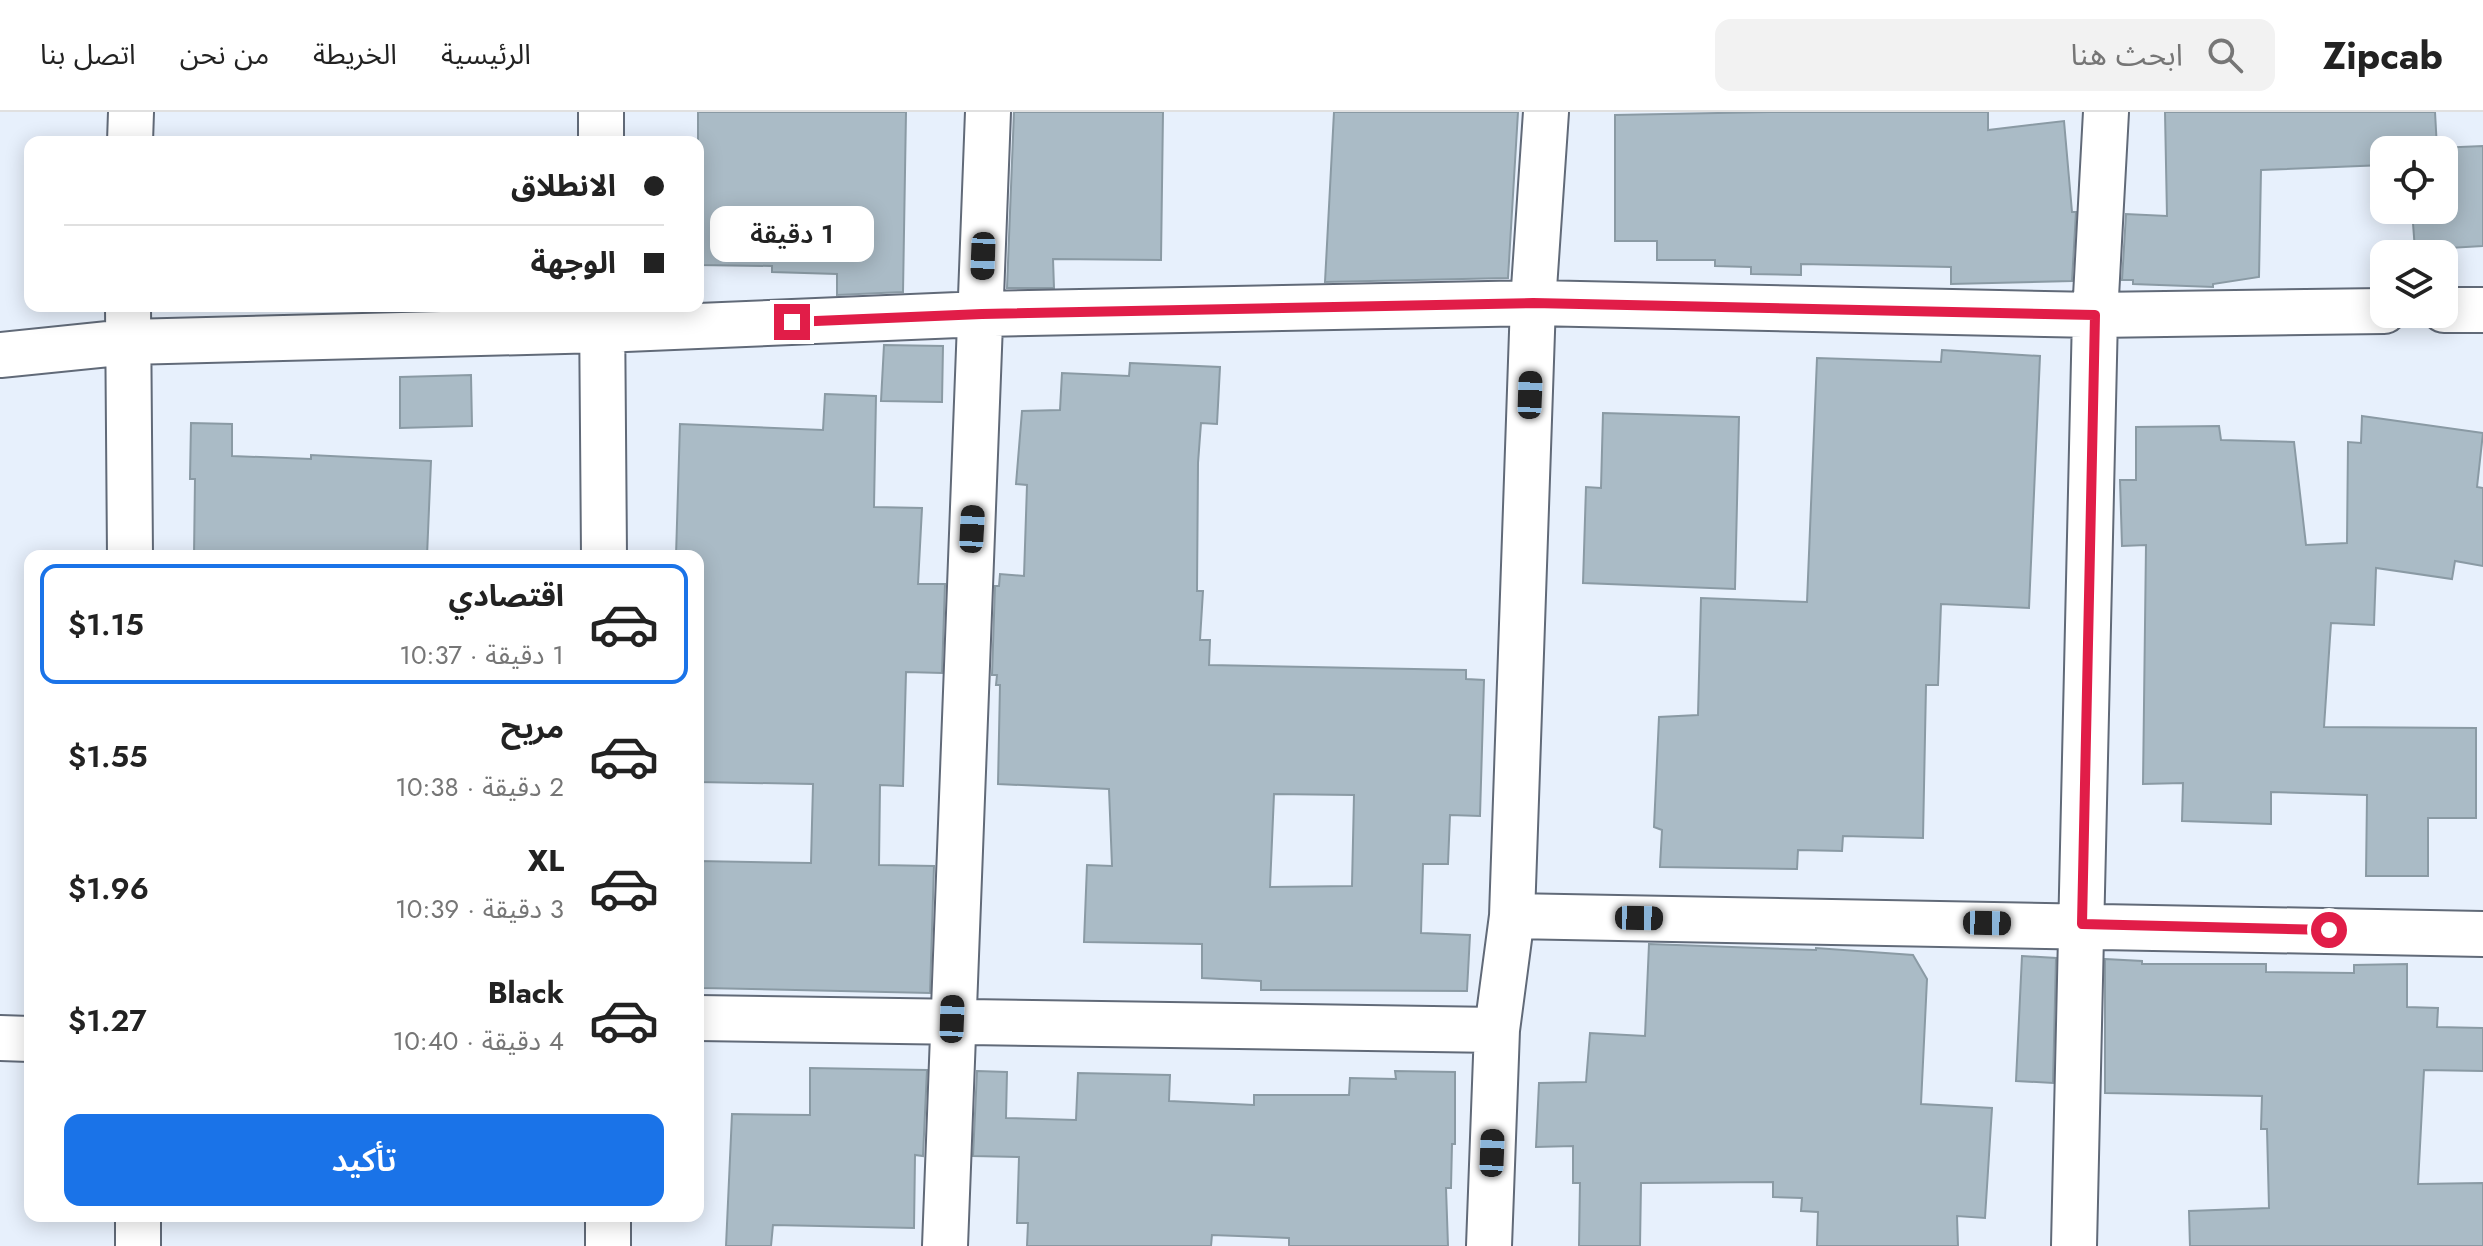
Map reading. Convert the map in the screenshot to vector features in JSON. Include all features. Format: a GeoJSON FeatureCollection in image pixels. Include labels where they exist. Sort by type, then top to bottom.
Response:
{"type":"FeatureCollection","features":[{"type":"Feature","properties":{"kind":"street"},"geometry":{"type":"LineString","coordinates":[[130,136],[131,112]]}},
{"type":"Feature","properties":{"kind":"street"},"geometry":{"type":"LineString","coordinates":[[601,112],[601,136]]}},
{"type":"Feature","properties":{"kind":"street"},"geometry":{"type":"LineString","coordinates":[[945,1246],[988,112]]}},
{"type":"Feature","properties":{"kind":"street"},"geometry":{"type":"LineString","coordinates":[[1489,1246],[1497,1030],[1512,916],[1533,303],[1546,112]]}},
{"type":"Feature","properties":{"kind":"street"},"geometry":{"type":"LineString","coordinates":[[2074,1246],[2095,315],[2106,112]]}},
{"type":"Feature","properties":{"kind":"street"},"geometry":{"type":"LineString","coordinates":[[0,355],[128,324],[982,314],[1533,303],[2095,315],[2370,311]]}},
{"type":"Feature","properties":{"kind":"street"},"geometry":{"type":"LineString","coordinates":[[2458,310],[2483,310]]}},
{"type":"Feature","properties":{"kind":"street"},"geometry":{"type":"LineString","coordinates":[[602,318],[604,550]]}},
{"type":"Feature","properties":{"kind":"street"},"geometry":{"type":"LineString","coordinates":[[128,324],[130,550]]}},
{"type":"Feature","properties":{"kind":"street"},"geometry":{"type":"LineString","coordinates":[[1512,916],[2082,924],[2483,934]]}},
{"type":"Feature","properties":{"kind":"street"},"geometry":{"type":"LineString","coordinates":[[704,1018],[952,1019],[1497,1030]]}},
{"type":"Feature","properties":{"kind":"street"},"geometry":{"type":"LineString","coordinates":[[0,1038],[24,1039]]}},
{"type":"Feature","properties":{"kind":"street"},"geometry":{"type":"LineString","coordinates":[[138,1222],[138,1246]]}},
{"type":"Feature","properties":{"kind":"street"},"geometry":{"type":"LineString","coordinates":[[608,1222],[608,1246]]}},
{"type":"Feature","properties":{"kind":"building"},"geometry":{"type":"Polygon","coordinates":[[[698,112],[906,112],[903,292],[837,295],[837,274],[772,272],[772,266],[704,265],[704,136],[698,136],[698,112]]]}},
{"type":"Feature","properties":{"kind":"building"},"geometry":{"type":"Polygon","coordinates":[[[1014,112],[1163,112],[1161,260],[1053,259],[1054,288],[1007,288],[1014,112]]]}},
{"type":"Feature","properties":{"kind":"building"},"geometry":{"type":"Polygon","coordinates":[[[1334,112],[1518,112],[1508,278],[1325,282],[1334,112]]]}},
{"type":"Feature","properties":{"kind":"building"},"geometry":{"type":"Polygon","coordinates":[[[1988,112],[1988,130],[2064,121],[2072,212],[2076,212],[2072,281],[1951,284],[1951,267],[1801,264],[1801,275],[1751,274],[1751,267],[1715,266],[1715,260],[1657,260],[1657,241],[1615,241],[1615,115],[1988,112]]]}},
{"type":"Feature","properties":{"kind":"building"},"geometry":{"type":"Polygon","coordinates":[[[2165,112],[2435,112],[2436,136],[2370,136],[2370,166],[2261,170],[2259,277],[2213,284],[2213,287],[2133,284],[2133,280],[2122,280],[2126,214],[2167,216],[2165,112]]]}},
{"type":"Feature","properties":{"kind":"building"},"geometry":{"type":"Polygon","coordinates":[[[2483,146],[2483,246],[2458,247],[2458,240],[2414,240],[2413,224],[2458,224],[2458,147],[2483,146]]]}},
{"type":"Feature","properties":{"kind":"building"},"geometry":{"type":"Polygon","coordinates":[[[884,345],[943,346],[942,402],[881,401],[884,345]]]}},
{"type":"Feature","properties":{"kind":"building"},"geometry":{"type":"Polygon","coordinates":[[[1942,350],[2040,356],[2029,608],[1941,604],[1938,685],[1926,685],[1923,838],[1843,836],[1842,851],[1798,850],[1797,869],[1660,867],[1662,830],[1654,827],[1659,717],[1698,715],[1701,598],[1807,602],[1817,358],[1941,362],[1942,350]]]}},
{"type":"Feature","properties":{"kind":"building"},"geometry":{"type":"Polygon","coordinates":[[[1130,363],[1220,367],[1217,424],[1201,423],[1198,463],[1197,591],[1203,591],[1200,640],[1210,640],[1209,665],[1466,670],[1466,679],[1484,680],[1480,816],[1450,815],[1448,864],[1423,864],[1421,933],[1470,935],[1467,991],[1261,990],[1261,981],[1202,978],[1202,944],[1084,942],[1087,865],[1112,866],[1109,789],[998,784],[1000,685],[996,685],[997,675],[992,675],[995,586],[999,586],[1000,574],[1024,576],[1027,485],[1016,484],[1022,411],[1060,410],[1062,373],[1129,376],[1130,363]],[[1274,794],[1270,887],[1352,886],[1354,795],[1274,794]]]}},
{"type":"Feature","properties":{"kind":"building"},"geometry":{"type":"Polygon","coordinates":[[[471,375],[472,426],[400,428],[400,377],[471,375]]]}},
{"type":"Feature","properties":{"kind":"building"},"geometry":{"type":"Polygon","coordinates":[[[825,394],[876,396],[874,507],[922,508],[918,584],[945,584],[942,673],[906,672],[903,786],[880,785],[879,865],[934,866],[930,993],[704,988],[704,861],[811,863],[813,784],[704,782],[704,550],[676,550],[680,424],[823,430],[825,394]]]}},
{"type":"Feature","properties":{"kind":"building"},"geometry":{"type":"Polygon","coordinates":[[[1603,413],[1739,417],[1735,589],[1583,583],[1586,487],[1601,488],[1603,413]]]}},
{"type":"Feature","properties":{"kind":"building"},"geometry":{"type":"Polygon","coordinates":[[[2362,416],[2483,433],[2477,487],[2483,488],[2483,566],[2455,561],[2452,579],[2376,568],[2374,625],[2331,623],[2324,727],[2476,728],[2476,818],[2428,818],[2428,876],[2366,876],[2367,795],[2271,792],[2271,824],[2182,821],[2183,783],[2143,784],[2146,545],[2122,546],[2120,480],[2136,480],[2136,427],[2219,426],[2221,440],[2294,442],[2306,545],[2347,543],[2348,442],[2361,443],[2362,416]]]}},
{"type":"Feature","properties":{"kind":"building"},"geometry":{"type":"Polygon","coordinates":[[[191,423],[232,424],[232,456],[311,459],[311,455],[431,461],[427,550],[194,550],[195,479],[190,479],[191,423]]]}},
{"type":"Feature","properties":{"kind":"building"},"geometry":{"type":"Polygon","coordinates":[[[1649,944],[1816,948],[1913,955],[1927,979],[1921,1104],[1992,1108],[1985,1218],[1957,1216],[1958,1246],[1817,1246],[1818,1212],[1801,1211],[1802,1198],[1773,1197],[1773,1182],[1641,1183],[1640,1246],[1579,1246],[1580,1183],[1573,1183],[1573,1146],[1536,1147],[1539,1083],[1586,1082],[1590,1033],[1645,1036],[1649,944]]]}},
{"type":"Feature","properties":{"kind":"building"},"geometry":{"type":"Polygon","coordinates":[[[2022,956],[2056,958],[2053,1083],[2016,1081],[2022,956]]]}},
{"type":"Feature","properties":{"kind":"building"},"geometry":{"type":"Polygon","coordinates":[[[2105,959],[2142,961],[2142,964],[2266,964],[2266,972],[2354,973],[2354,965],[2407,964],[2407,1007],[2438,1008],[2437,1027],[2483,1028],[2483,1071],[2424,1070],[2418,1184],[2483,1183],[2483,1246],[2190,1246],[2189,1211],[2269,1208],[2267,1129],[2261,1129],[2262,1096],[2105,1093],[2105,959]]]}},
{"type":"Feature","properties":{"kind":"building"},"geometry":{"type":"Polygon","coordinates":[[[810,1068],[927,1070],[923,1156],[915,1155],[914,1228],[773,1225],[771,1246],[726,1246],[732,1114],[810,1115],[810,1068]]]}},
{"type":"Feature","properties":{"kind":"building"},"geometry":{"type":"Polygon","coordinates":[[[977,1071],[1007,1072],[1006,1118],[1076,1120],[1078,1073],[1170,1075],[1169,1101],[1254,1105],[1254,1095],[1349,1095],[1350,1078],[1396,1079],[1395,1071],[1455,1072],[1455,1144],[1452,1144],[1451,1188],[1446,1188],[1448,1246],[1289,1246],[1289,1238],[1212,1235],[1211,1246],[1027,1246],[1028,1223],[1017,1223],[1019,1157],[973,1156],[977,1071]]]}},
{"type":"Feature","properties":{"kind":"route"},"geometry":{"type":"LineString","coordinates":[[792,322],[982,314],[1533,303],[2095,315],[2082,924],[2329,930]]}}]}
